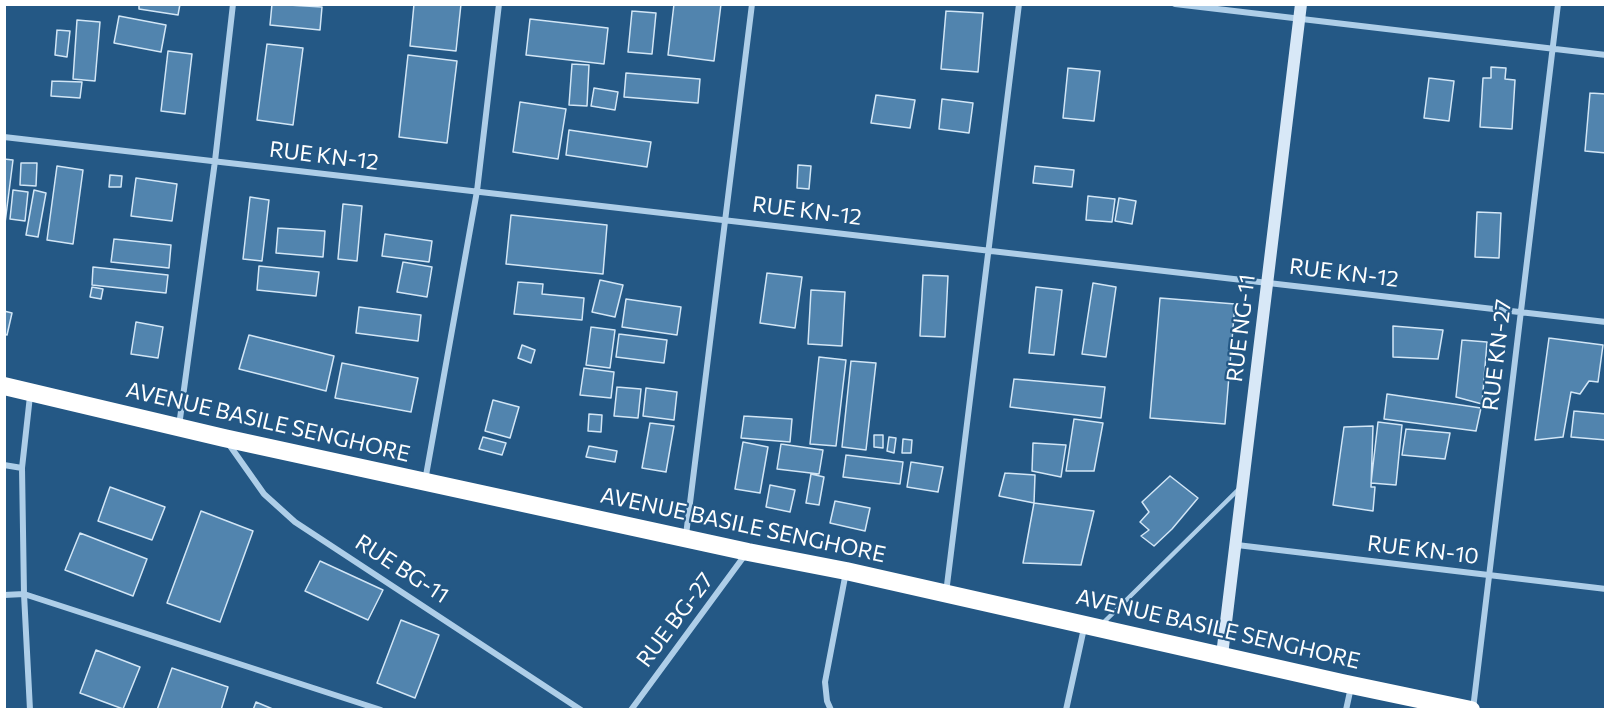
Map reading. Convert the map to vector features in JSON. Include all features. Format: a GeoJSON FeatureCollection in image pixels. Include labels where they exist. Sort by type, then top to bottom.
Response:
{"type":"FeatureCollection","features":[{"type":"Feature","properties":{"kind":"highway","name":"AVENUE BASILE SENGHORE"},"geometry":{"type":"LineString","coordinates":[[4,386],[224,438],[686,539],[846,571],[1472,710]]}},
{"type":"Feature","properties":{"kind":"street"},"geometry":{"type":"LineString","coordinates":[[179,427],[215,161],[233,4]]}},
{"type":"Feature","properties":{"kind":"street"},"geometry":{"type":"LineString","coordinates":[[424,482],[477,191],[499,4]]}},
{"type":"Feature","properties":{"kind":"street"},"geometry":{"type":"LineString","coordinates":[[686,539],[752,4]]}},
{"type":"Feature","properties":{"kind":"street"},"geometry":{"type":"LineString","coordinates":[[946,593],[1019,4]]}},
{"type":"Feature","properties":{"kind":"street"},"geometry":{"type":"LineString","coordinates":[[1175,4],[1605,55]]}},
{"type":"Feature","properties":{"kind":"street","name":"RUE NG-11"},"geometry":{"type":"LineString","coordinates":[[1222,656],[1301,4]]}},
{"type":"Feature","properties":{"kind":"street","name":"RUE KN-27"},"geometry":{"type":"LineString","coordinates":[[1472,710],[1558,4]]}},
{"type":"Feature","properties":{"kind":"street","name":"RUE KN-12"},"geometry":{"type":"LineString","coordinates":[[4,137],[1605,321]]}},
{"type":"Feature","properties":{"kind":"street"},"geometry":{"type":"LineString","coordinates":[[30,392],[22,468],[24,594],[30,710]]}},
{"type":"Feature","properties":{"kind":"street","name":"RUE BG-11"},"geometry":{"type":"LineString","coordinates":[[224,438],[264,494],[295,522],[581,710]]}},
{"type":"Feature","properties":{"kind":"street"},"geometry":{"type":"LineString","coordinates":[[4,465],[22,468]]}},
{"type":"Feature","properties":{"kind":"street","name":"RUE KN-10"},"geometry":{"type":"LineString","coordinates":[[1237,545],[1605,589]]}},
{"type":"Feature","properties":{"kind":"street","name":"RUE BG-27"},"geometry":{"type":"LineString","coordinates":[[631,710],[748,552]]}},
{"type":"Feature","properties":{"kind":"street"},"geometry":{"type":"LineString","coordinates":[[831,710],[827,701],[825,682],[846,571]]}},
{"type":"Feature","properties":{"kind":"street"},"geometry":{"type":"LineString","coordinates":[[4,595],[24,594],[381,710]]}},
{"type":"Feature","properties":{"kind":"street"},"geometry":{"type":"LineString","coordinates":[[1066,710],[1092,626]]}},
{"type":"Feature","properties":{"kind":"street"},"geometry":{"type":"LineString","coordinates":[[1346,710],[1352,684]]}},
{"type":"Feature","properties":{"kind":"lane"},"geometry":{"type":"LineString","coordinates":[[1092,626],[1244,484]]}},
{"type":"Feature","properties":{"kind":"building"},"geometry":{"type":"Polygon","coordinates":[[[139,4],[180,4],[178,15],[139,9],[139,4]]]}},
{"type":"Feature","properties":{"kind":"building"},"geometry":{"type":"Polygon","coordinates":[[[272,4],[322,7],[320,30],[270,25],[272,4]]]}},
{"type":"Feature","properties":{"kind":"building"},"geometry":{"type":"Polygon","coordinates":[[[414,4],[461,4],[456,51],[410,46],[414,4]]]}},
{"type":"Feature","properties":{"kind":"building"},"geometry":{"type":"Polygon","coordinates":[[[674,4],[721,4],[714,61],[668,55],[674,4]]]}},
{"type":"Feature","properties":{"kind":"building"},"geometry":{"type":"Polygon","coordinates":[[[632,11],[656,13],[652,54],[628,52],[632,11]]]}},
{"type":"Feature","properties":{"kind":"building"},"geometry":{"type":"Polygon","coordinates":[[[946,11],[983,13],[978,72],[941,69],[946,11]]]}},
{"type":"Feature","properties":{"kind":"building"},"geometry":{"type":"Polygon","coordinates":[[[119,16],[166,25],[161,52],[114,43],[119,16]]]}},
{"type":"Feature","properties":{"kind":"building"},"geometry":{"type":"Polygon","coordinates":[[[530,19],[608,28],[604,64],[526,55],[530,19]]]}},
{"type":"Feature","properties":{"kind":"building"},"geometry":{"type":"Polygon","coordinates":[[[77,20],[100,22],[95,81],[73,79],[77,20]]]}},
{"type":"Feature","properties":{"kind":"building"},"geometry":{"type":"Polygon","coordinates":[[[57,30],[70,31],[67,57],[55,55],[57,30]]]}},
{"type":"Feature","properties":{"kind":"building"},"geometry":{"type":"Polygon","coordinates":[[[267,44],[303,48],[293,125],[257,120],[267,44]]]}},
{"type":"Feature","properties":{"kind":"building"},"geometry":{"type":"Polygon","coordinates":[[[168,51],[192,54],[185,114],[161,111],[168,51]]]}},
{"type":"Feature","properties":{"kind":"building"},"geometry":{"type":"Polygon","coordinates":[[[408,55],[457,61],[447,143],[399,137],[408,55]]]}},
{"type":"Feature","properties":{"kind":"building"},"geometry":{"type":"Polygon","coordinates":[[[572,64],[589,65],[587,106],[569,105],[572,64]]]}},
{"type":"Feature","properties":{"kind":"building"},"geometry":{"type":"Polygon","coordinates":[[[1491,67],[1506,68],[1505,79],[1515,80],[1512,129],[1480,127],[1483,78],[1491,78],[1491,67]]]}},
{"type":"Feature","properties":{"kind":"building"},"geometry":{"type":"Polygon","coordinates":[[[1068,68],[1100,71],[1094,121],[1063,118],[1068,68]]]}},
{"type":"Feature","properties":{"kind":"building"},"geometry":{"type":"Polygon","coordinates":[[[626,73],[700,79],[698,103],[624,97],[626,73]]]}},
{"type":"Feature","properties":{"kind":"building"},"geometry":{"type":"Polygon","coordinates":[[[1429,78],[1454,81],[1449,121],[1424,118],[1429,78]]]}},
{"type":"Feature","properties":{"kind":"building"},"geometry":{"type":"Polygon","coordinates":[[[52,81],[82,82],[80,98],[51,96],[52,81]]]}},
{"type":"Feature","properties":{"kind":"building"},"geometry":{"type":"Polygon","coordinates":[[[594,88],[618,92],[615,110],[591,106],[594,88]]]}},
{"type":"Feature","properties":{"kind":"building"},"geometry":{"type":"Polygon","coordinates":[[[1590,93],[1606,94],[1606,153],[1585,151],[1590,93]]]}},
{"type":"Feature","properties":{"kind":"building"},"geometry":{"type":"Polygon","coordinates":[[[876,95],[915,100],[910,128],[871,123],[876,95]]]}},
{"type":"Feature","properties":{"kind":"building"},"geometry":{"type":"Polygon","coordinates":[[[942,99],[973,103],[969,133],[939,129],[942,99]]]}},
{"type":"Feature","properties":{"kind":"building"},"geometry":{"type":"Polygon","coordinates":[[[520,102],[566,109],[558,159],[513,152],[520,102]]]}},
{"type":"Feature","properties":{"kind":"building"},"geometry":{"type":"Polygon","coordinates":[[[569,130],[651,142],[647,167],[566,155],[569,130]]]}},
{"type":"Feature","properties":{"kind":"building"},"geometry":{"type":"Polygon","coordinates":[[[4,159],[13,160],[4,231],[4,159]]]}},
{"type":"Feature","properties":{"kind":"building"},"geometry":{"type":"Polygon","coordinates":[[[21,163],[37,163],[36,186],[20,185],[21,163]]]}},
{"type":"Feature","properties":{"kind":"building"},"geometry":{"type":"Polygon","coordinates":[[[798,165],[811,166],[809,189],[797,188],[798,165]]]}},
{"type":"Feature","properties":{"kind":"building"},"geometry":{"type":"Polygon","coordinates":[[[57,166],[83,170],[73,244],[47,240],[57,166]]]}},
{"type":"Feature","properties":{"kind":"building"},"geometry":{"type":"Polygon","coordinates":[[[1035,166],[1074,170],[1072,187],[1033,183],[1035,166]]]}},
{"type":"Feature","properties":{"kind":"building"},"geometry":{"type":"Polygon","coordinates":[[[110,175],[122,176],[121,187],[109,187],[110,175]]]}},
{"type":"Feature","properties":{"kind":"building"},"geometry":{"type":"Polygon","coordinates":[[[136,178],[177,184],[172,221],[131,216],[136,178]]]}},
{"type":"Feature","properties":{"kind":"building"},"geometry":{"type":"Polygon","coordinates":[[[13,190],[28,192],[25,221],[10,219],[13,190]]]}},
{"type":"Feature","properties":{"kind":"building"},"geometry":{"type":"Polygon","coordinates":[[[34,190],[46,193],[38,237],[26,235],[34,190]]]}},
{"type":"Feature","properties":{"kind":"building"},"geometry":{"type":"Polygon","coordinates":[[[1088,196],[1115,199],[1112,222],[1086,220],[1088,196]]]}},
{"type":"Feature","properties":{"kind":"building"},"geometry":{"type":"Polygon","coordinates":[[[250,197],[269,200],[262,261],[243,259],[250,197]]]}},
{"type":"Feature","properties":{"kind":"building"},"geometry":{"type":"Polygon","coordinates":[[[1119,198],[1136,201],[1132,224],[1115,221],[1119,198]]]}},
{"type":"Feature","properties":{"kind":"building"},"geometry":{"type":"Polygon","coordinates":[[[343,204],[362,206],[357,261],[338,259],[343,204]]]}},
{"type":"Feature","properties":{"kind":"building"},"geometry":{"type":"Polygon","coordinates":[[[1477,212],[1501,213],[1499,258],[1475,257],[1477,212]]]}},
{"type":"Feature","properties":{"kind":"building"},"geometry":{"type":"Polygon","coordinates":[[[511,215],[607,225],[603,274],[506,264],[511,215]]]}},
{"type":"Feature","properties":{"kind":"building"},"geometry":{"type":"Polygon","coordinates":[[[278,228],[325,231],[323,257],[276,253],[278,228]]]}},
{"type":"Feature","properties":{"kind":"building"},"geometry":{"type":"Polygon","coordinates":[[[385,234],[432,241],[429,262],[382,256],[385,234]]]}},
{"type":"Feature","properties":{"kind":"building"},"geometry":{"type":"Polygon","coordinates":[[[114,239],[171,245],[169,268],[111,262],[114,239]]]}},
{"type":"Feature","properties":{"kind":"building"},"geometry":{"type":"Polygon","coordinates":[[[403,262],[432,267],[427,297],[397,292],[403,262]]]}},
{"type":"Feature","properties":{"kind":"building"},"geometry":{"type":"Polygon","coordinates":[[[259,266],[319,272],[316,296],[257,290],[259,266]]]}},
{"type":"Feature","properties":{"kind":"building"},"geometry":{"type":"Polygon","coordinates":[[[93,267],[168,275],[166,293],[92,285],[93,267]]]}},
{"type":"Feature","properties":{"kind":"building"},"geometry":{"type":"Polygon","coordinates":[[[767,273],[802,277],[795,328],[760,323],[767,273]]]}},
{"type":"Feature","properties":{"kind":"building"},"geometry":{"type":"Polygon","coordinates":[[[923,275],[948,276],[945,337],[920,336],[923,275]]]}},
{"type":"Feature","properties":{"kind":"building"},"geometry":{"type":"Polygon","coordinates":[[[600,280],[623,285],[615,317],[592,312],[600,280]]]}},
{"type":"Feature","properties":{"kind":"building"},"geometry":{"type":"Polygon","coordinates":[[[518,282],[543,284],[542,294],[584,298],[582,320],[514,314],[518,282]]]}},
{"type":"Feature","properties":{"kind":"building"},"geometry":{"type":"Polygon","coordinates":[[[1093,283],[1116,287],[1106,357],[1082,354],[1093,283]]]}},
{"type":"Feature","properties":{"kind":"building"},"geometry":{"type":"Polygon","coordinates":[[[92,287],[103,289],[101,299],[90,297],[92,287]]]}},
{"type":"Feature","properties":{"kind":"building"},"geometry":{"type":"Polygon","coordinates":[[[1036,287],[1062,290],[1054,355],[1029,353],[1036,287]]]}},
{"type":"Feature","properties":{"kind":"building"},"geometry":{"type":"Polygon","coordinates":[[[811,290],[845,292],[842,346],[808,344],[811,290]]]}},
{"type":"Feature","properties":{"kind":"building"},"geometry":{"type":"Polygon","coordinates":[[[1160,298],[1235,304],[1225,424],[1150,418],[1160,298]]]}},
{"type":"Feature","properties":{"kind":"building"},"geometry":{"type":"Polygon","coordinates":[[[626,299],[681,307],[677,335],[622,327],[626,299]]]}},
{"type":"Feature","properties":{"kind":"building"},"geometry":{"type":"Polygon","coordinates":[[[359,307],[421,315],[418,341],[356,333],[359,307]]]}},
{"type":"Feature","properties":{"kind":"building"},"geometry":{"type":"Polygon","coordinates":[[[4,311],[12,313],[7,335],[4,334],[4,311]]]}},
{"type":"Feature","properties":{"kind":"building"},"geometry":{"type":"Polygon","coordinates":[[[136,322],[163,327],[158,358],[131,354],[136,322]]]}},
{"type":"Feature","properties":{"kind":"building"},"geometry":{"type":"Polygon","coordinates":[[[1393,326],[1443,330],[1438,359],[1393,357],[1393,326]]]}},
{"type":"Feature","properties":{"kind":"building"},"geometry":{"type":"Polygon","coordinates":[[[591,327],[615,330],[610,368],[586,365],[591,327]]]}},
{"type":"Feature","properties":{"kind":"building"},"geometry":{"type":"Polygon","coordinates":[[[619,334],[667,340],[664,363],[616,357],[619,334]]]}},
{"type":"Feature","properties":{"kind":"building"},"geometry":{"type":"Polygon","coordinates":[[[249,335],[334,356],[326,391],[239,369],[249,335]]]}},
{"type":"Feature","properties":{"kind":"building"},"geometry":{"type":"Polygon","coordinates":[[[1549,338],[1603,345],[1598,382],[1589,381],[1580,394],[1571,392],[1563,437],[1535,440],[1549,338]]]}},
{"type":"Feature","properties":{"kind":"building"},"geometry":{"type":"Polygon","coordinates":[[[1462,340],[1487,342],[1482,404],[1456,397],[1462,340]]]}},
{"type":"Feature","properties":{"kind":"building"},"geometry":{"type":"Polygon","coordinates":[[[522,345],[535,350],[531,363],[518,358],[522,345]]]}},
{"type":"Feature","properties":{"kind":"building"},"geometry":{"type":"Polygon","coordinates":[[[819,357],[846,360],[836,446],[810,444],[819,357]]]}},
{"type":"Feature","properties":{"kind":"building"},"geometry":{"type":"Polygon","coordinates":[[[851,361],[876,363],[866,450],[842,447],[851,361]]]}},
{"type":"Feature","properties":{"kind":"building"},"geometry":{"type":"Polygon","coordinates":[[[342,363],[418,378],[411,412],[335,398],[342,363]]]}},
{"type":"Feature","properties":{"kind":"building"},"geometry":{"type":"Polygon","coordinates":[[[584,368],[614,372],[611,398],[580,395],[584,368]]]}},
{"type":"Feature","properties":{"kind":"building"},"geometry":{"type":"Polygon","coordinates":[[[1014,379],[1105,387],[1101,418],[1010,407],[1014,379]]]}},
{"type":"Feature","properties":{"kind":"building"},"geometry":{"type":"Polygon","coordinates":[[[617,387],[641,389],[638,418],[614,416],[617,387]]]}},
{"type":"Feature","properties":{"kind":"building"},"geometry":{"type":"Polygon","coordinates":[[[646,388],[677,392],[674,420],[643,416],[646,388]]]}},
{"type":"Feature","properties":{"kind":"building"},"geometry":{"type":"Polygon","coordinates":[[[1387,394],[1481,408],[1476,431],[1384,419],[1387,394]]]}},
{"type":"Feature","properties":{"kind":"building"},"geometry":{"type":"Polygon","coordinates":[[[493,400],[519,407],[510,438],[485,431],[493,400]]]}},
{"type":"Feature","properties":{"kind":"building"},"geometry":{"type":"Polygon","coordinates":[[[1574,411],[1606,414],[1606,440],[1571,437],[1574,411]]]}},
{"type":"Feature","properties":{"kind":"building"},"geometry":{"type":"Polygon","coordinates":[[[589,414],[602,415],[601,432],[588,431],[589,414]]]}},
{"type":"Feature","properties":{"kind":"building"},"geometry":{"type":"Polygon","coordinates":[[[744,416],[792,419],[790,442],[741,438],[744,416]]]}},
{"type":"Feature","properties":{"kind":"building"},"geometry":{"type":"Polygon","coordinates":[[[1074,419],[1103,423],[1094,471],[1066,471],[1074,419]]]}},
{"type":"Feature","properties":{"kind":"building"},"geometry":{"type":"Polygon","coordinates":[[[1378,422],[1402,425],[1396,485],[1371,483],[1378,422]]]}},
{"type":"Feature","properties":{"kind":"building"},"geometry":{"type":"Polygon","coordinates":[[[650,423],[674,426],[666,472],[642,468],[650,423]]]}},
{"type":"Feature","properties":{"kind":"building"},"geometry":{"type":"Polygon","coordinates":[[[1373,426],[1371,487],[1375,487],[1373,511],[1333,505],[1344,427],[1373,426]]]}},
{"type":"Feature","properties":{"kind":"building"},"geometry":{"type":"Polygon","coordinates":[[[1406,429],[1450,433],[1445,459],[1402,455],[1406,429]]]}},
{"type":"Feature","properties":{"kind":"building"},"geometry":{"type":"Polygon","coordinates":[[[874,435],[883,435],[883,448],[874,447],[874,435]]]}},
{"type":"Feature","properties":{"kind":"building"},"geometry":{"type":"Polygon","coordinates":[[[483,437],[506,443],[502,455],[479,449],[483,437]]]}},
{"type":"Feature","properties":{"kind":"building"},"geometry":{"type":"Polygon","coordinates":[[[889,437],[896,438],[894,453],[887,451],[889,437]]]}},
{"type":"Feature","properties":{"kind":"building"},"geometry":{"type":"Polygon","coordinates":[[[903,439],[912,440],[911,453],[902,453],[903,439]]]}},
{"type":"Feature","properties":{"kind":"building"},"geometry":{"type":"Polygon","coordinates":[[[743,442],[768,447],[760,493],[735,489],[743,442]]]}},
{"type":"Feature","properties":{"kind":"building"},"geometry":{"type":"Polygon","coordinates":[[[1033,443],[1066,445],[1061,477],[1032,471],[1033,443]]]}},
{"type":"Feature","properties":{"kind":"building"},"geometry":{"type":"Polygon","coordinates":[[[781,444],[823,450],[819,474],[777,469],[781,444]]]}},
{"type":"Feature","properties":{"kind":"building"},"geometry":{"type":"Polygon","coordinates":[[[589,446],[617,451],[615,462],[586,457],[589,446]]]}},
{"type":"Feature","properties":{"kind":"building"},"geometry":{"type":"Polygon","coordinates":[[[846,455],[903,462],[900,484],[843,477],[846,455]]]}},
{"type":"Feature","properties":{"kind":"building"},"geometry":{"type":"Polygon","coordinates":[[[911,462],[943,467],[938,492],[907,487],[911,462]]]}},
{"type":"Feature","properties":{"kind":"building"},"geometry":{"type":"Polygon","coordinates":[[[1005,473],[1035,475],[1034,503],[999,496],[1005,473]]]}},
{"type":"Feature","properties":{"kind":"building"},"geometry":{"type":"Polygon","coordinates":[[[811,474],[824,477],[819,505],[806,503],[811,474]]]}},
{"type":"Feature","properties":{"kind":"building"},"geometry":{"type":"Polygon","coordinates":[[[1170,476],[1198,498],[1154,546],[1141,536],[1149,530],[1140,522],[1149,512],[1142,502],[1170,476]]]}},
{"type":"Feature","properties":{"kind":"building"},"geometry":{"type":"Polygon","coordinates":[[[770,485],[795,490],[790,512],[766,507],[770,485]]]}},
{"type":"Feature","properties":{"kind":"building"},"geometry":{"type":"Polygon","coordinates":[[[110,487],[165,507],[152,540],[98,521],[110,487]]]}},
{"type":"Feature","properties":{"kind":"building"},"geometry":{"type":"Polygon","coordinates":[[[835,501],[870,508],[865,531],[830,523],[835,501]]]}},
{"type":"Feature","properties":{"kind":"building"},"geometry":{"type":"Polygon","coordinates":[[[1034,503],[1094,511],[1081,565],[1023,563],[1034,503]]]}},
{"type":"Feature","properties":{"kind":"building"},"geometry":{"type":"Polygon","coordinates":[[[201,511],[253,531],[220,622],[167,603],[201,511]]]}},
{"type":"Feature","properties":{"kind":"building"},"geometry":{"type":"Polygon","coordinates":[[[80,533],[147,559],[133,596],[65,570],[80,533]]]}},
{"type":"Feature","properties":{"kind":"building"},"geometry":{"type":"Polygon","coordinates":[[[320,561],[383,590],[368,620],[305,591],[320,561]]]}},
{"type":"Feature","properties":{"kind":"building"},"geometry":{"type":"Polygon","coordinates":[[[401,620],[439,635],[415,698],[377,683],[401,620]]]}},
{"type":"Feature","properties":{"kind":"building"},"geometry":{"type":"Polygon","coordinates":[[[96,650],[140,667],[123,709],[80,693],[96,650]]]}},
{"type":"Feature","properties":{"kind":"building"},"geometry":{"type":"Polygon","coordinates":[[[172,668],[228,687],[221,710],[157,710],[172,668]]]}},
{"type":"Feature","properties":{"kind":"building"},"geometry":{"type":"Polygon","coordinates":[[[256,702],[275,710],[253,710],[256,702]]]}}]}
